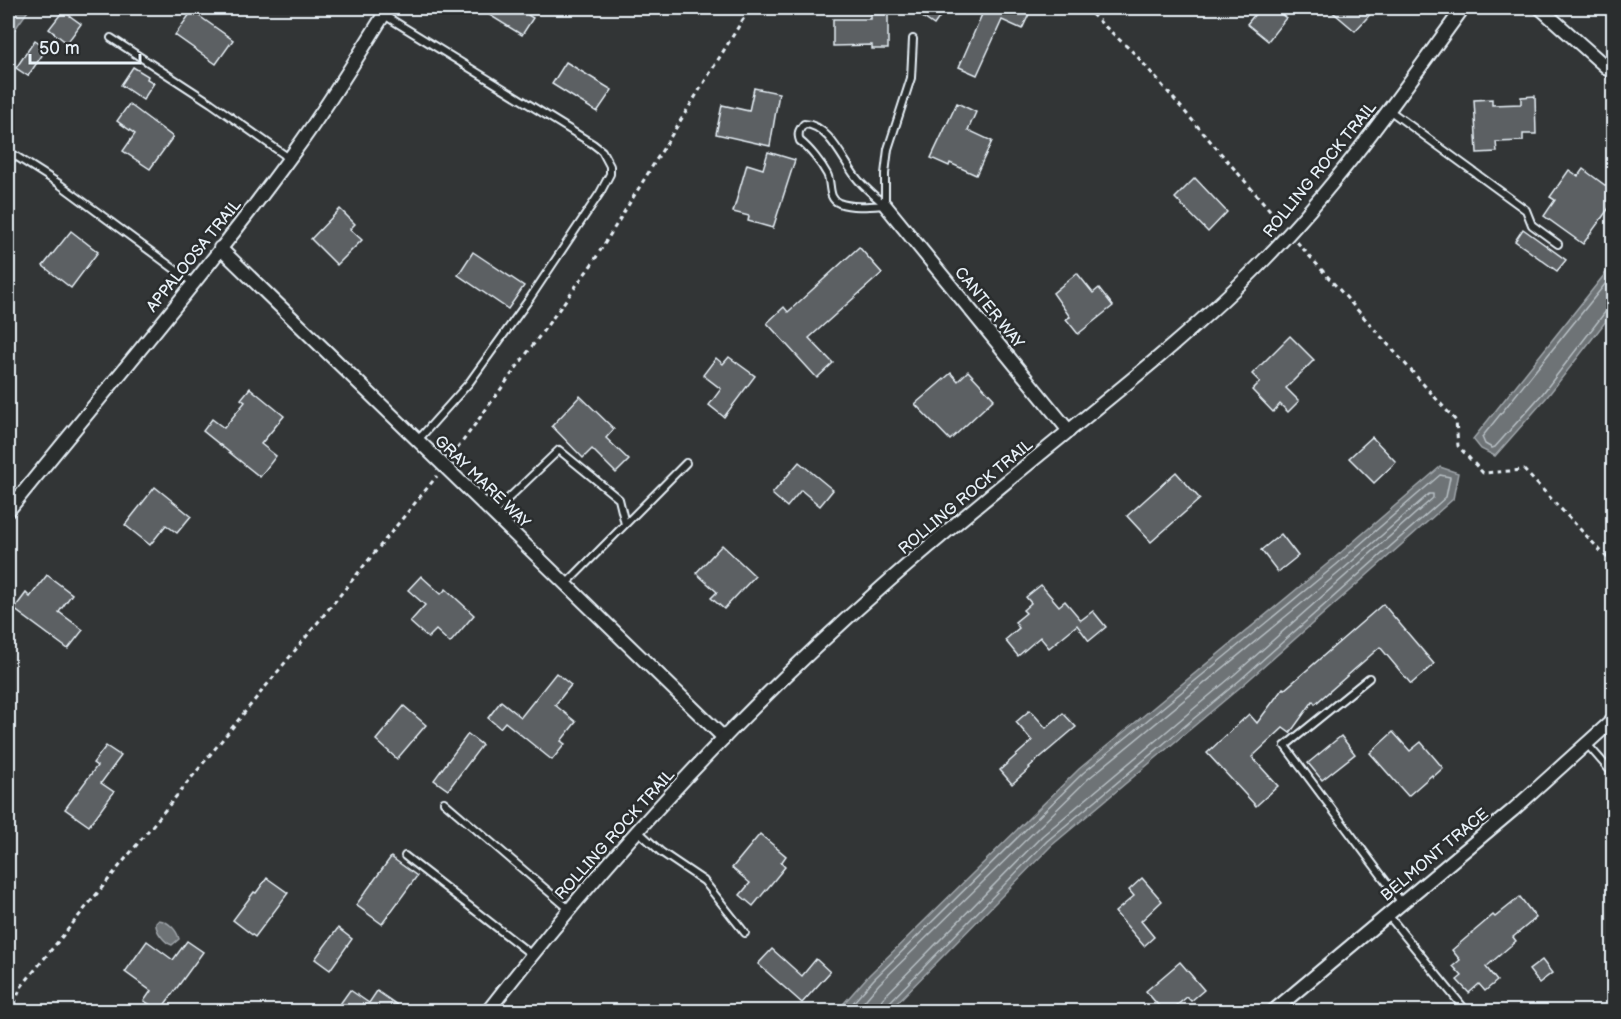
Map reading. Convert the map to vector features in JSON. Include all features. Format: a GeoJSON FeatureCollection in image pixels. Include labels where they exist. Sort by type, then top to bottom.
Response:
{"type":"FeatureCollection","features":[{"type":"Feature","properties":{"kind":"street","name":"ROLLING ROCK TRAIL"},"geometry":{"type":"LineString","coordinates":[[488,1011],[569,909],[638,831],[724,738],[801,662],[877,591],[966,514],[1182,339],[1290,233],[1354,156],[1463,8]]}},
{"type":"Feature","properties":{"kind":"street"},"geometry":{"type":"LineString","coordinates":[[1540,8],[1614,74]]}},
{"type":"Feature","properties":{"kind":"street","name":"APPALOOSA TRAIL"},"geometry":{"type":"LineString","coordinates":[[8,511],[220,248],[289,158],[386,11]]}},
{"type":"Feature","properties":{"kind":"street","name":"CANTER WAY"},"geometry":{"type":"LineString","coordinates":[[885,205],[1069,431]]}},
{"type":"Feature","properties":{"kind":"street","name":"GRAY MARE WAY"},"geometry":{"type":"LineString","coordinates":[[220,248],[724,738]]}},
{"type":"Feature","properties":{"kind":"street","name":"BELMONT TRACE"},"geometry":{"type":"LineString","coordinates":[[1272,1011],[1513,810],[1614,719]]}},
{"type":"Feature","properties":{"kind":"lane"},"geometry":{"type":"LineString","coordinates":[[386,11],[593,144],[602,151],[610,166],[610,174],[600,193],[530,298],[469,383],[418,441]]}},
{"type":"Feature","properties":{"kind":"lane"},"geometry":{"type":"LineString","coordinates":[[111,38],[211,103],[289,158]]}},
{"type":"Feature","properties":{"kind":"lane"},"geometry":{"type":"LineString","coordinates":[[885,205],[888,149],[911,78],[913,39]]}},
{"type":"Feature","properties":{"kind":"lane"},"geometry":{"type":"LineString","coordinates":[[1388,110],[1526,210],[1532,225],[1558,244]]}},
{"type":"Feature","properties":{"kind":"lane"},"geometry":{"type":"LineString","coordinates":[[804,124],[810,124],[827,136],[856,178],[885,205],[864,206],[834,200],[830,192],[828,175],[800,141],[799,130],[804,124]]}},
{"type":"Feature","properties":{"kind":"lane"},"geometry":{"type":"LineString","coordinates":[[14,155],[58,183],[192,282]]}},
{"type":"Feature","properties":{"kind":"lane"},"geometry":{"type":"LineString","coordinates":[[493,513],[559,450],[619,500],[625,524]]}},
{"type":"Feature","properties":{"kind":"lane"},"geometry":{"type":"LineString","coordinates":[[566,584],[686,463]]}},
{"type":"Feature","properties":{"kind":"lane"},"geometry":{"type":"LineString","coordinates":[[1369,678],[1285,746],[1402,903]]}},
{"type":"Feature","properties":{"kind":"lane"},"geometry":{"type":"LineString","coordinates":[[1587,744],[1614,775]]}},
{"type":"Feature","properties":{"kind":"lane"},"geometry":{"type":"LineString","coordinates":[[444,802],[569,909]]}},
{"type":"Feature","properties":{"kind":"lane"},"geometry":{"type":"LineString","coordinates":[[638,831],[662,852],[705,881],[745,933]]}},
{"type":"Feature","properties":{"kind":"lane"},"geometry":{"type":"LineString","coordinates":[[405,856],[532,955]]}},
{"type":"Feature","properties":{"kind":"lane"},"geometry":{"type":"LineString","coordinates":[[1388,914],[1467,1011]]}},
{"type":"Feature","properties":{"kind":"path"},"geometry":{"type":"LineString","coordinates":[[11,1011],[21,987],[444,466],[592,264],[750,8]]}},
{"type":"Feature","properties":{"kind":"path"},"geometry":{"type":"LineString","coordinates":[[1085,8],[1136,55],[1456,421],[1458,446],[1483,473],[1524,470],[1614,565]]}},
{"type":"Feature","properties":{"kind":"water"},"geometry":{"type":"Polygon","coordinates":[[[8,8],[30,8],[8,39],[8,8]]]}},
{"type":"Feature","properties":{"kind":"water"},"geometry":{"type":"Polygon","coordinates":[[[1613,264],[1613,312],[1547,397],[1495,456],[1481,449],[1473,439],[1613,264]]]}},
{"type":"Feature","properties":{"kind":"water"},"geometry":{"type":"Polygon","coordinates":[[[1440,467],[1458,473],[1453,499],[1244,684],[1051,846],[889,1011],[837,1011],[869,975],[1079,769],[1332,560],[1440,467]]]}},
{"type":"Feature","properties":{"kind":"water"},"geometry":{"type":"Polygon","coordinates":[[[159,920],[169,924],[176,932],[179,939],[172,945],[166,942],[159,933],[156,923],[159,920]]]}},
{"type":"Feature","properties":{"kind":"building"},"geometry":{"type":"Polygon","coordinates":[[[478,8],[532,8],[528,15],[533,18],[522,35],[478,8]]]}},
{"type":"Feature","properties":{"kind":"building"},"geometry":{"type":"Polygon","coordinates":[[[871,8],[888,8],[888,49],[872,49],[872,45],[833,46],[833,19],[871,19],[871,8]]]}},
{"type":"Feature","properties":{"kind":"building"},"geometry":{"type":"Polygon","coordinates":[[[927,8],[946,8],[934,25],[921,16],[927,8]]]}},
{"type":"Feature","properties":{"kind":"building"},"geometry":{"type":"Polygon","coordinates":[[[973,8],[1032,8],[1022,29],[1002,20],[977,75],[959,67],[983,12],[973,8]]]}},
{"type":"Feature","properties":{"kind":"building"},"geometry":{"type":"Polygon","coordinates":[[[1260,8],[1273,8],[1286,18],[1268,41],[1247,24],[1260,8]]]}},
{"type":"Feature","properties":{"kind":"building"},"geometry":{"type":"Polygon","coordinates":[[[1328,8],[1376,8],[1355,31],[1328,8]]]}},
{"type":"Feature","properties":{"kind":"building"},"geometry":{"type":"Polygon","coordinates":[[[63,11],[81,24],[67,43],[49,29],[63,11]]]}},
{"type":"Feature","properties":{"kind":"building"},"geometry":{"type":"Polygon","coordinates":[[[192,11],[233,40],[216,64],[175,35],[192,11]]]}},
{"type":"Feature","properties":{"kind":"building"},"geometry":{"type":"Polygon","coordinates":[[[35,40],[47,48],[28,76],[16,68],[35,40]]]}},
{"type":"Feature","properties":{"kind":"building"},"geometry":{"type":"Polygon","coordinates":[[[566,62],[612,90],[597,112],[552,84],[566,62]]]}},
{"type":"Feature","properties":{"kind":"building"},"geometry":{"type":"Polygon","coordinates":[[[133,67],[148,76],[147,79],[154,83],[143,100],[121,85],[133,67]]]}},
{"type":"Feature","properties":{"kind":"building"},"geometry":{"type":"Polygon","coordinates":[[[754,88],[779,93],[770,146],[716,134],[722,105],[749,111],[754,88]]]}},
{"type":"Feature","properties":{"kind":"building"},"geometry":{"type":"Polygon","coordinates":[[[1535,96],[1536,134],[1523,134],[1523,141],[1496,142],[1497,152],[1477,153],[1474,100],[1492,99],[1492,105],[1521,104],[1521,97],[1535,96]]]}},
{"type":"Feature","properties":{"kind":"building"},"geometry":{"type":"Polygon","coordinates":[[[957,103],[976,112],[968,130],[992,141],[976,175],[950,163],[949,166],[931,158],[957,103]]]}},
{"type":"Feature","properties":{"kind":"building"},"geometry":{"type":"Polygon","coordinates":[[[129,104],[173,137],[150,169],[123,151],[135,134],[117,121],[129,104]]]}},
{"type":"Feature","properties":{"kind":"building"},"geometry":{"type":"Polygon","coordinates":[[[768,152],[795,160],[773,228],[748,221],[749,216],[733,212],[747,164],[763,169],[768,152]]]}},
{"type":"Feature","properties":{"kind":"building"},"geometry":{"type":"Polygon","coordinates":[[[1583,169],[1614,192],[1614,201],[1583,244],[1544,216],[1555,200],[1550,197],[1569,170],[1578,176],[1583,169]]]}},
{"type":"Feature","properties":{"kind":"building"},"geometry":{"type":"Polygon","coordinates":[[[1195,178],[1227,212],[1208,232],[1175,198],[1195,178]]]}},
{"type":"Feature","properties":{"kind":"building"},"geometry":{"type":"Polygon","coordinates":[[[340,209],[355,224],[350,229],[362,240],[337,265],[311,239],[340,209]]]}},
{"type":"Feature","properties":{"kind":"building"},"geometry":{"type":"Polygon","coordinates":[[[1523,229],[1566,260],[1557,271],[1515,241],[1523,229]]]}},
{"type":"Feature","properties":{"kind":"building"},"geometry":{"type":"Polygon","coordinates":[[[71,231],[98,252],[71,288],[43,266],[71,231]]]}},
{"type":"Feature","properties":{"kind":"building"},"geometry":{"type":"Polygon","coordinates":[[[859,247],[882,273],[809,338],[833,363],[817,378],[767,323],[784,307],[788,312],[859,247]]]}},
{"type":"Feature","properties":{"kind":"building"},"geometry":{"type":"Polygon","coordinates":[[[473,252],[524,286],[508,309],[458,275],[473,252]]]}},
{"type":"Feature","properties":{"kind":"building"},"geometry":{"type":"Polygon","coordinates":[[[1077,273],[1093,293],[1099,288],[1113,306],[1078,334],[1066,319],[1070,317],[1053,293],[1077,273]]]}},
{"type":"Feature","properties":{"kind":"building"},"geometry":{"type":"Polygon","coordinates":[[[1290,336],[1314,360],[1286,388],[1299,401],[1288,412],[1280,404],[1273,412],[1252,390],[1260,382],[1252,374],[1290,336]]]}},
{"type":"Feature","properties":{"kind":"building"},"geometry":{"type":"Polygon","coordinates":[[[729,357],[755,376],[724,417],[709,405],[721,389],[703,375],[716,358],[723,364],[729,357]]]}},
{"type":"Feature","properties":{"kind":"building"},"geometry":{"type":"Polygon","coordinates":[[[968,371],[994,399],[950,440],[915,404],[951,373],[958,381],[968,371]]]}},
{"type":"Feature","properties":{"kind":"building"},"geometry":{"type":"Polygon","coordinates":[[[250,388],[284,416],[261,444],[276,456],[260,477],[203,431],[212,419],[224,428],[245,402],[241,399],[250,388]]]}},
{"type":"Feature","properties":{"kind":"building"},"geometry":{"type":"Polygon","coordinates":[[[580,396],[614,429],[606,438],[629,460],[616,473],[592,449],[583,458],[552,426],[580,396]]]}},
{"type":"Feature","properties":{"kind":"building"},"geometry":{"type":"Polygon","coordinates":[[[1372,437],[1396,462],[1374,483],[1349,458],[1372,437]]]}},
{"type":"Feature","properties":{"kind":"building"},"geometry":{"type":"Polygon","coordinates":[[[799,462],[833,490],[820,506],[801,490],[787,507],[772,494],[799,462]]]}},
{"type":"Feature","properties":{"kind":"building"},"geometry":{"type":"Polygon","coordinates":[[[1176,472],[1200,499],[1151,542],[1127,516],[1176,472]]]}},
{"type":"Feature","properties":{"kind":"building"},"geometry":{"type":"Polygon","coordinates":[[[155,487],[191,516],[177,533],[166,525],[150,545],[125,525],[155,487]]]}},
{"type":"Feature","properties":{"kind":"building"},"geometry":{"type":"Polygon","coordinates":[[[1281,534],[1298,556],[1278,572],[1261,550],[1281,534]]]}},
{"type":"Feature","properties":{"kind":"building"},"geometry":{"type":"Polygon","coordinates":[[[722,545],[755,576],[724,609],[711,598],[717,592],[696,573],[722,545]]]}},
{"type":"Feature","properties":{"kind":"building"},"geometry":{"type":"Polygon","coordinates":[[[47,575],[72,594],[59,612],[83,630],[68,649],[14,609],[26,593],[30,597],[47,575]]]}},
{"type":"Feature","properties":{"kind":"building"},"geometry":{"type":"Polygon","coordinates":[[[421,576],[441,594],[446,589],[474,615],[450,643],[436,630],[428,638],[410,622],[425,605],[408,590],[421,576]]]}},
{"type":"Feature","properties":{"kind":"building"},"geometry":{"type":"Polygon","coordinates":[[[1041,585],[1059,606],[1065,601],[1081,620],[1093,611],[1106,627],[1089,641],[1077,625],[1049,648],[1040,637],[1018,656],[1005,640],[1019,628],[1015,622],[1026,613],[1023,610],[1031,603],[1026,597],[1041,585]]]}},
{"type":"Feature","properties":{"kind":"building"},"geometry":{"type":"Polygon","coordinates":[[[1383,604],[1434,664],[1411,684],[1380,647],[1315,704],[1313,701],[1290,733],[1283,728],[1252,757],[1278,786],[1256,806],[1207,753],[1249,714],[1257,723],[1283,688],[1285,689],[1383,604]]]}},
{"type":"Feature","properties":{"kind":"building"},"geometry":{"type":"Polygon","coordinates":[[[556,673],[571,685],[555,705],[576,722],[561,741],[565,744],[552,760],[505,722],[500,728],[488,718],[501,701],[521,717],[556,673]]]}},
{"type":"Feature","properties":{"kind":"building"},"geometry":{"type":"Polygon","coordinates":[[[404,706],[426,725],[397,759],[376,740],[404,706]]]}},
{"type":"Feature","properties":{"kind":"building"},"geometry":{"type":"Polygon","coordinates":[[[1030,710],[1046,728],[1063,713],[1076,727],[1012,784],[1000,770],[1032,741],[1016,722],[1030,710]]]}},
{"type":"Feature","properties":{"kind":"building"},"geometry":{"type":"Polygon","coordinates":[[[1393,732],[1410,751],[1421,742],[1443,768],[1408,796],[1370,753],[1393,732]]]}},
{"type":"Feature","properties":{"kind":"building"},"geometry":{"type":"Polygon","coordinates":[[[468,734],[482,745],[448,790],[434,780],[468,734]]]}},
{"type":"Feature","properties":{"kind":"building"},"geometry":{"type":"Polygon","coordinates":[[[1341,736],[1355,754],[1322,780],[1308,763],[1341,736]]]}},
{"type":"Feature","properties":{"kind":"building"},"geometry":{"type":"Polygon","coordinates":[[[106,746],[121,756],[101,783],[114,792],[89,826],[65,809],[97,766],[93,763],[106,746]]]}},
{"type":"Feature","properties":{"kind":"building"},"geometry":{"type":"Polygon","coordinates":[[[760,834],[786,856],[781,863],[785,867],[753,906],[740,895],[750,883],[732,868],[760,834]]]}},
{"type":"Feature","properties":{"kind":"building"},"geometry":{"type":"Polygon","coordinates":[[[391,857],[417,876],[382,924],[356,905],[391,857]]]}},
{"type":"Feature","properties":{"kind":"building"},"geometry":{"type":"Polygon","coordinates":[[[267,878],[288,893],[255,937],[233,920],[267,878]]]}},
{"type":"Feature","properties":{"kind":"building"},"geometry":{"type":"Polygon","coordinates":[[[1142,878],[1162,901],[1141,921],[1154,937],[1144,946],[1115,912],[1134,896],[1129,890],[1142,878]]]}},
{"type":"Feature","properties":{"kind":"building"},"geometry":{"type":"Polygon","coordinates":[[[1520,897],[1536,918],[1513,937],[1516,941],[1486,967],[1497,981],[1485,991],[1479,984],[1469,993],[1457,980],[1462,976],[1453,966],[1460,960],[1452,950],[1493,915],[1495,917],[1520,897]]]}},
{"type":"Feature","properties":{"kind":"building"},"geometry":{"type":"Polygon","coordinates":[[[338,928],[352,939],[330,970],[315,959],[338,928]]]}},
{"type":"Feature","properties":{"kind":"building"},"geometry":{"type":"Polygon","coordinates":[[[147,941],[173,960],[187,941],[203,952],[160,1011],[144,1001],[151,991],[125,972],[147,941]]]}},
{"type":"Feature","properties":{"kind":"building"},"geometry":{"type":"Polygon","coordinates":[[[772,949],[802,976],[816,959],[830,972],[802,1003],[758,964],[772,949]]]}},
{"type":"Feature","properties":{"kind":"building"},"geometry":{"type":"Polygon","coordinates":[[[1542,960],[1552,973],[1539,983],[1529,970],[1542,960]]]}},
{"type":"Feature","properties":{"kind":"building"},"geometry":{"type":"Polygon","coordinates":[[[1180,962],[1204,990],[1191,1001],[1187,997],[1170,1011],[1163,1011],[1146,991],[1180,962]]]}},
{"type":"Feature","properties":{"kind":"building"},"geometry":{"type":"Polygon","coordinates":[[[350,990],[369,1003],[377,991],[406,1011],[335,1011],[350,990]]]}}]}
